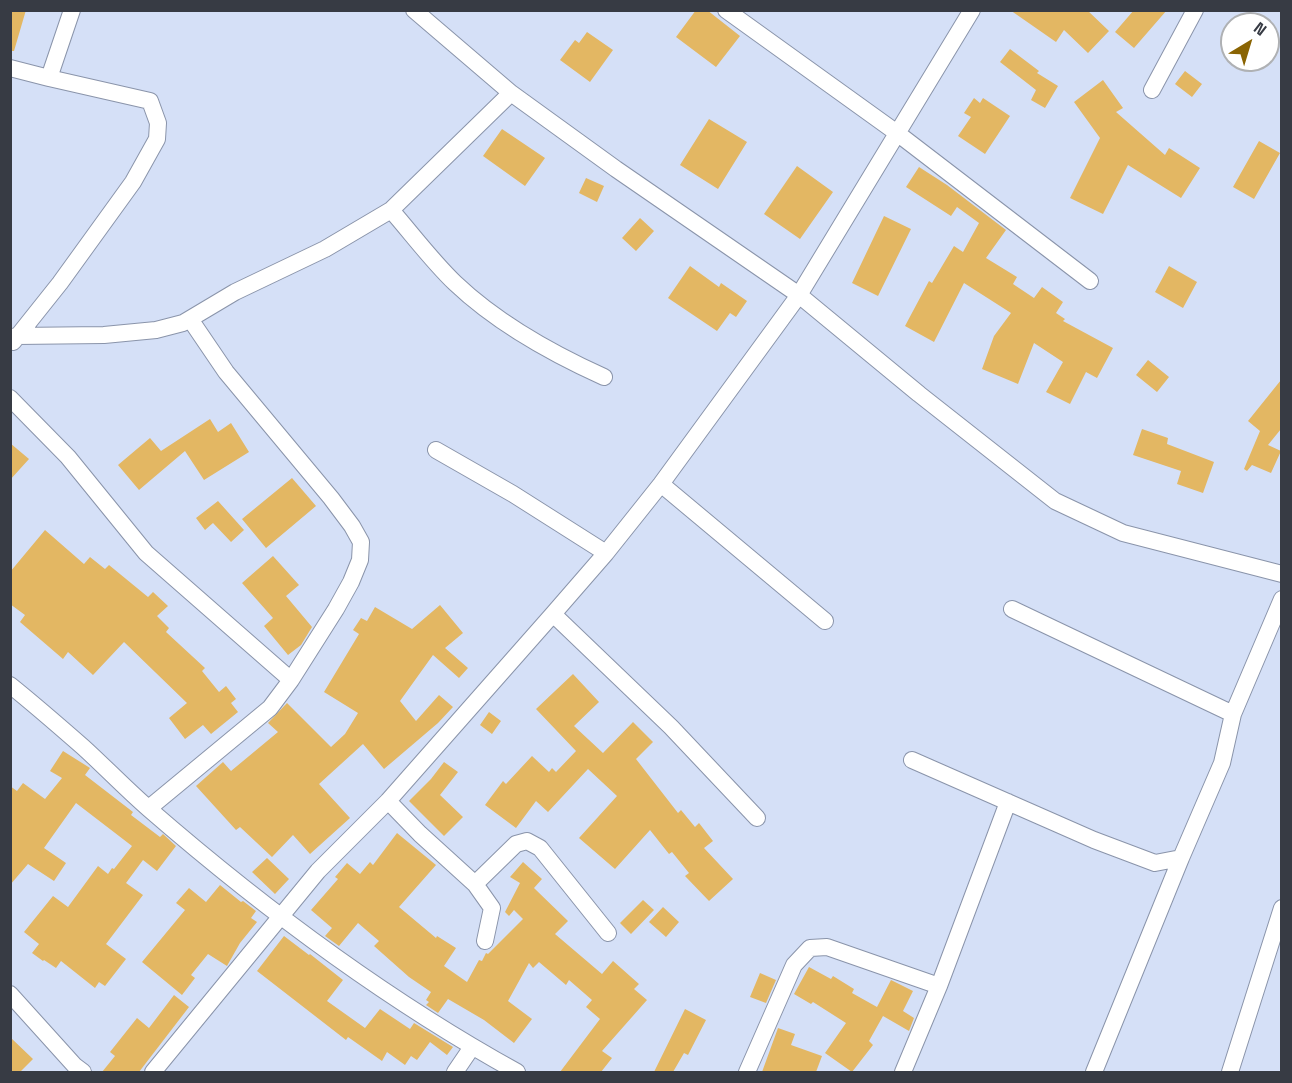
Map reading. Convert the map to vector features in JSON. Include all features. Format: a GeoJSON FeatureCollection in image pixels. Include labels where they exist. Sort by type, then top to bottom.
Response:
{"type":"FeatureCollection","features":[{"type":"Feature","properties":{"kind":"street"},"geometry":{"type":"LineString","coordinates":[[49,78],[72,10]]}},
{"type":"Feature","properties":{"kind":"street"},"geometry":{"type":"LineString","coordinates":[[414,10],[511,93],[616,169],[799,295],[1055,501],[1123,533],[1281,574]]}},
{"type":"Feature","properties":{"kind":"street"},"geometry":{"type":"LineString","coordinates":[[726,10],[897,133],[1090,281]]}},
{"type":"Feature","properties":{"kind":"street"},"geometry":{"type":"LineString","coordinates":[[153,1072],[318,871],[388,801],[554,614],[661,484],[799,295],[972,10]]}},
{"type":"Feature","properties":{"kind":"street"},"geometry":{"type":"LineString","coordinates":[[1152,90],[1196,10]]}},
{"type":"Feature","properties":{"kind":"street"},"geometry":{"type":"LineString","coordinates":[[10,68],[150,101],[158,123],[157,139],[133,182],[60,283],[16,337]]}},
{"type":"Feature","properties":{"kind":"street"},"geometry":{"type":"LineString","coordinates":[[16,337],[104,335],[156,330],[190,319],[235,292],[325,249],[390,210],[511,93]]}},
{"type":"Feature","properties":{"kind":"street"},"geometry":{"type":"LineString","coordinates":[[390,210],[455,283],[492,312],[560,357],[604,377]]}},
{"type":"Feature","properties":{"kind":"street"},"geometry":{"type":"LineString","coordinates":[[10,316],[16,337]]}},
{"type":"Feature","properties":{"kind":"street"},"geometry":{"type":"LineString","coordinates":[[149,808],[270,708],[291,680],[336,609],[360,560],[360,542],[331,498],[225,372],[190,319]]}},
{"type":"Feature","properties":{"kind":"street"},"geometry":{"type":"LineString","coordinates":[[10,398],[68,457],[146,553],[291,680]]}},
{"type":"Feature","properties":{"kind":"street"},"geometry":{"type":"LineString","coordinates":[[436,450],[513,494],[606,553]]}},
{"type":"Feature","properties":{"kind":"street"},"geometry":{"type":"LineString","coordinates":[[661,484],[825,621]]}},
{"type":"Feature","properties":{"kind":"street"},"geometry":{"type":"LineString","coordinates":[[1095,1072],[1181,858],[1222,764],[1233,714],[1281,599]]}},
{"type":"Feature","properties":{"kind":"street"},"geometry":{"type":"LineString","coordinates":[[1012,609],[1233,714]]}},
{"type":"Feature","properties":{"kind":"street"},"geometry":{"type":"LineString","coordinates":[[554,614],[670,727],[757,818]]}},
{"type":"Feature","properties":{"kind":"street"},"geometry":{"type":"LineString","coordinates":[[10,685],[83,747],[149,808],[281,918],[383,990],[472,1047],[517,1072]]}},
{"type":"Feature","properties":{"kind":"street"},"geometry":{"type":"LineString","coordinates":[[912,760],[1094,840],[1155,863],[1181,858]]}},
{"type":"Feature","properties":{"kind":"street"},"geometry":{"type":"LineString","coordinates":[[388,801],[475,884],[492,908],[485,941]]}},
{"type":"Feature","properties":{"kind":"street"},"geometry":{"type":"LineString","coordinates":[[903,1072],[939,986],[1008,802]]}},
{"type":"Feature","properties":{"kind":"street"},"geometry":{"type":"LineString","coordinates":[[475,884],[516,844],[527,841],[540,848],[608,933]]}},
{"type":"Feature","properties":{"kind":"street"},"geometry":{"type":"LineString","coordinates":[[1230,1072],[1281,908]]}},
{"type":"Feature","properties":{"kind":"street"},"geometry":{"type":"LineString","coordinates":[[747,1072],[794,965],[810,948],[827,947],[939,986]]}},
{"type":"Feature","properties":{"kind":"street"},"geometry":{"type":"LineString","coordinates":[[10,994],[83,1072]]}},
{"type":"Feature","properties":{"kind":"street"},"geometry":{"type":"LineString","coordinates":[[454,1072],[472,1047]]}},
{"type":"Feature","properties":{"kind":"building"},"geometry":{"type":"Polygon","coordinates":[[[10,10],[26,10],[14,51],[10,51],[10,10]]]}},
{"type":"Feature","properties":{"kind":"building"},"geometry":{"type":"Polygon","coordinates":[[[696,10],[707,10],[740,36],[716,67],[676,37],[696,10]]]}},
{"type":"Feature","properties":{"kind":"building"},"geometry":{"type":"Polygon","coordinates":[[[1010,10],[1087,10],[1109,31],[1088,53],[1064,30],[1056,42],[1010,10]]]}},
{"type":"Feature","properties":{"kind":"building"},"geometry":{"type":"Polygon","coordinates":[[[1134,10],[1167,10],[1134,48],[1115,32],[1134,10]]]}},
{"type":"Feature","properties":{"kind":"building"},"geometry":{"type":"Polygon","coordinates":[[[587,32],[613,50],[590,82],[560,60],[575,40],[579,43],[587,32]]]}},
{"type":"Feature","properties":{"kind":"building"},"geometry":{"type":"Polygon","coordinates":[[[1010,49],[1039,71],[1037,73],[1058,86],[1045,108],[1031,100],[1036,90],[1000,62],[1010,49]]]}},
{"type":"Feature","properties":{"kind":"building"},"geometry":{"type":"Polygon","coordinates":[[[1185,71],[1202,84],[1192,97],[1175,84],[1185,71]]]}},
{"type":"Feature","properties":{"kind":"building"},"geometry":{"type":"Polygon","coordinates":[[[1103,80],[1123,108],[1116,112],[1165,155],[1169,148],[1200,168],[1181,198],[1128,165],[1103,214],[1070,198],[1100,138],[1074,102],[1103,80]]]}},
{"type":"Feature","properties":{"kind":"building"},"geometry":{"type":"Polygon","coordinates":[[[974,98],[980,103],[983,98],[1010,116],[985,154],[958,136],[971,117],[964,113],[974,98]]]}},
{"type":"Feature","properties":{"kind":"building"},"geometry":{"type":"Polygon","coordinates":[[[709,119],[747,142],[718,189],[680,165],[709,119]]]}},
{"type":"Feature","properties":{"kind":"building"},"geometry":{"type":"Polygon","coordinates":[[[502,129],[545,158],[525,186],[483,156],[502,129]]]}},
{"type":"Feature","properties":{"kind":"building"},"geometry":{"type":"Polygon","coordinates":[[[1259,141],[1280,153],[1254,199],[1233,187],[1259,141]]]}},
{"type":"Feature","properties":{"kind":"building"},"geometry":{"type":"Polygon","coordinates":[[[797,166],[833,192],[800,239],[764,214],[797,166]]]}},
{"type":"Feature","properties":{"kind":"building"},"geometry":{"type":"Polygon","coordinates":[[[919,167],[947,185],[1006,230],[986,258],[1017,277],[1013,284],[1034,298],[1042,287],[1063,302],[1056,313],[1065,319],[1063,321],[1113,348],[1097,378],[1086,372],[1070,404],[1046,392],[1063,362],[1034,343],[1018,384],[982,369],[994,336],[1011,313],[964,283],[934,342],[905,326],[929,281],[932,283],[954,246],[963,252],[979,223],[957,207],[951,216],[906,187],[919,167]]]}},
{"type":"Feature","properties":{"kind":"building"},"geometry":{"type":"Polygon","coordinates":[[[586,178],[604,186],[597,202],[579,193],[586,178]]]}},
{"type":"Feature","properties":{"kind":"building"},"geometry":{"type":"Polygon","coordinates":[[[884,216],[911,229],[878,296],[852,283],[884,216]]]}},
{"type":"Feature","properties":{"kind":"building"},"geometry":{"type":"Polygon","coordinates":[[[640,218],[654,231],[636,251],[622,238],[640,218]]]}},
{"type":"Feature","properties":{"kind":"building"},"geometry":{"type":"Polygon","coordinates":[[[690,266],[719,287],[721,283],[747,301],[736,317],[730,313],[717,331],[668,298],[690,266]]]}},
{"type":"Feature","properties":{"kind":"building"},"geometry":{"type":"Polygon","coordinates":[[[1169,266],[1197,282],[1183,308],[1155,292],[1169,266]]]}},
{"type":"Feature","properties":{"kind":"building"},"geometry":{"type":"Polygon","coordinates":[[[1148,360],[1169,377],[1157,392],[1136,375],[1148,360]]]}},
{"type":"Feature","properties":{"kind":"building"},"geometry":{"type":"Polygon","coordinates":[[[1281,380],[1281,429],[1268,445],[1281,451],[1271,473],[1252,465],[1247,471],[1244,469],[1260,431],[1248,421],[1281,380]]]}},
{"type":"Feature","properties":{"kind":"building"},"geometry":{"type":"Polygon","coordinates":[[[210,419],[218,432],[231,423],[249,452],[204,480],[185,451],[139,490],[118,465],[150,438],[161,451],[210,419]]]}},
{"type":"Feature","properties":{"kind":"building"},"geometry":{"type":"Polygon","coordinates":[[[1142,429],[1168,438],[1167,444],[1214,462],[1203,493],[1177,484],[1181,471],[1133,455],[1142,429]]]}},
{"type":"Feature","properties":{"kind":"building"},"geometry":{"type":"Polygon","coordinates":[[[10,443],[29,459],[10,480],[10,443]]]}},
{"type":"Feature","properties":{"kind":"building"},"geometry":{"type":"Polygon","coordinates":[[[292,478],[316,506],[266,548],[242,519],[292,478]]]}},
{"type":"Feature","properties":{"kind":"building"},"geometry":{"type":"Polygon","coordinates":[[[218,501],[244,530],[231,542],[213,523],[205,530],[196,518],[218,501]]]}},
{"type":"Feature","properties":{"kind":"building"},"geometry":{"type":"Polygon","coordinates":[[[45,530],[84,564],[90,557],[105,569],[109,565],[148,597],[153,592],[168,606],[157,616],[169,628],[166,632],[205,668],[202,671],[219,692],[226,686],[236,699],[231,703],[238,712],[211,734],[203,725],[185,739],[169,718],[187,703],[124,642],[93,675],[68,652],[63,659],[20,622],[25,615],[10,604],[10,572],[45,530]]]}},
{"type":"Feature","properties":{"kind":"building"},"geometry":{"type":"Polygon","coordinates":[[[273,556],[299,585],[286,596],[312,627],[301,645],[288,655],[264,626],[273,618],[242,583],[273,556]]]}},
{"type":"Feature","properties":{"kind":"building"},"geometry":{"type":"Polygon","coordinates":[[[440,605],[463,633],[445,648],[468,668],[459,678],[433,655],[400,701],[416,721],[439,695],[453,707],[438,723],[384,769],[363,744],[319,784],[350,818],[310,854],[293,835],[272,857],[240,827],[236,830],[196,786],[223,762],[231,771],[278,732],[268,723],[287,703],[331,747],[345,734],[358,713],[324,692],[359,634],[353,630],[361,618],[367,621],[375,607],[412,629],[440,605]]]}},
{"type":"Feature","properties":{"kind":"building"},"geometry":{"type":"Polygon","coordinates":[[[573,674],[599,702],[574,726],[603,753],[633,722],[653,742],[636,759],[678,813],[681,810],[695,827],[699,823],[713,841],[704,848],[733,879],[709,901],[685,876],[689,873],[672,852],[669,854],[650,830],[615,869],[579,838],[617,796],[588,769],[548,812],[536,801],[516,828],[485,805],[503,781],[506,784],[532,756],[549,772],[552,768],[556,772],[576,751],[536,709],[573,674]]]}},
{"type":"Feature","properties":{"kind":"building"},"geometry":{"type":"Polygon","coordinates":[[[489,712],[501,721],[492,734],[480,725],[489,712]]]}},
{"type":"Feature","properties":{"kind":"building"},"geometry":{"type":"Polygon","coordinates":[[[63,751],[90,768],[85,775],[133,812],[131,815],[160,837],[163,834],[176,846],[157,871],[143,860],[126,883],[143,895],[106,944],[126,959],[105,986],[99,982],[95,988],[61,961],[56,968],[32,953],[39,944],[24,932],[53,896],[68,907],[98,866],[108,874],[132,846],[76,803],[44,848],[66,863],[54,881],[28,864],[10,885],[10,786],[17,791],[23,783],[45,799],[62,778],[50,771],[63,751]]]}},
{"type":"Feature","properties":{"kind":"building"},"geometry":{"type":"Polygon","coordinates":[[[444,762],[458,772],[440,795],[463,817],[444,836],[409,801],[444,762]]]}},
{"type":"Feature","properties":{"kind":"building"},"geometry":{"type":"Polygon","coordinates":[[[397,833],[436,865],[399,907],[436,938],[437,936],[456,948],[444,966],[467,982],[479,960],[482,961],[486,953],[488,954],[523,919],[514,910],[509,916],[505,912],[520,883],[510,877],[523,862],[542,879],[534,888],[568,921],[555,934],[602,974],[613,961],[639,984],[634,989],[647,1000],[602,1051],[612,1058],[601,1072],[560,1072],[600,1019],[586,1007],[592,1000],[569,980],[566,985],[539,962],[533,968],[529,963],[508,1001],[532,1019],[514,1043],[484,1020],[448,999],[438,1013],[426,1005],[431,992],[409,977],[374,946],[379,941],[358,923],[339,946],[325,936],[332,928],[311,910],[338,879],[335,877],[347,863],[360,874],[370,862],[373,865],[397,833]]]}},
{"type":"Feature","properties":{"kind":"building"},"geometry":{"type":"Polygon","coordinates":[[[267,858],[289,879],[275,894],[252,872],[267,858]]]}},
{"type":"Feature","properties":{"kind":"building"},"geometry":{"type":"Polygon","coordinates":[[[220,885],[256,911],[251,918],[257,922],[240,943],[227,966],[208,954],[191,975],[195,978],[182,995],[142,962],[185,910],[176,903],[189,888],[206,902],[220,885]]]}},
{"type":"Feature","properties":{"kind":"building"},"geometry":{"type":"Polygon","coordinates":[[[643,900],[654,910],[631,934],[620,923],[643,900]]]}},
{"type":"Feature","properties":{"kind":"building"},"geometry":{"type":"Polygon","coordinates":[[[663,907],[679,922],[666,937],[649,922],[663,907]]]}},
{"type":"Feature","properties":{"kind":"building"},"geometry":{"type":"Polygon","coordinates":[[[284,936],[343,980],[327,1001],[365,1028],[380,1009],[410,1029],[414,1023],[453,1047],[447,1055],[430,1042],[417,1060],[411,1056],[405,1065],[387,1052],[382,1061],[348,1037],[346,1040],[257,971],[284,936]]]}},
{"type":"Feature","properties":{"kind":"building"},"geometry":{"type":"Polygon","coordinates":[[[809,967],[831,979],[833,976],[854,989],[852,993],[877,1007],[891,980],[913,991],[903,1011],[914,1018],[909,1031],[883,1016],[869,1041],[873,1045],[852,1072],[825,1053],[846,1023],[813,1002],[811,1004],[794,994],[809,967]]]}},
{"type":"Feature","properties":{"kind":"building"},"geometry":{"type":"Polygon","coordinates":[[[760,973],[776,980],[766,1003],[750,997],[760,973]]]}},
{"type":"Feature","properties":{"kind":"building"},"geometry":{"type":"Polygon","coordinates":[[[174,995],[189,1007],[139,1072],[102,1072],[115,1056],[110,1052],[137,1018],[149,1028],[174,995]]]}},
{"type":"Feature","properties":{"kind":"building"},"geometry":{"type":"Polygon","coordinates":[[[685,1009],[706,1020],[688,1055],[684,1053],[673,1072],[654,1072],[685,1009]]]}},
{"type":"Feature","properties":{"kind":"building"},"geometry":{"type":"Polygon","coordinates":[[[778,1028],[795,1034],[791,1045],[822,1056],[816,1072],[762,1072],[778,1028]]]}},
{"type":"Feature","properties":{"kind":"building"},"geometry":{"type":"Polygon","coordinates":[[[10,1037],[33,1059],[20,1072],[10,1072],[10,1037]]]}}]}
